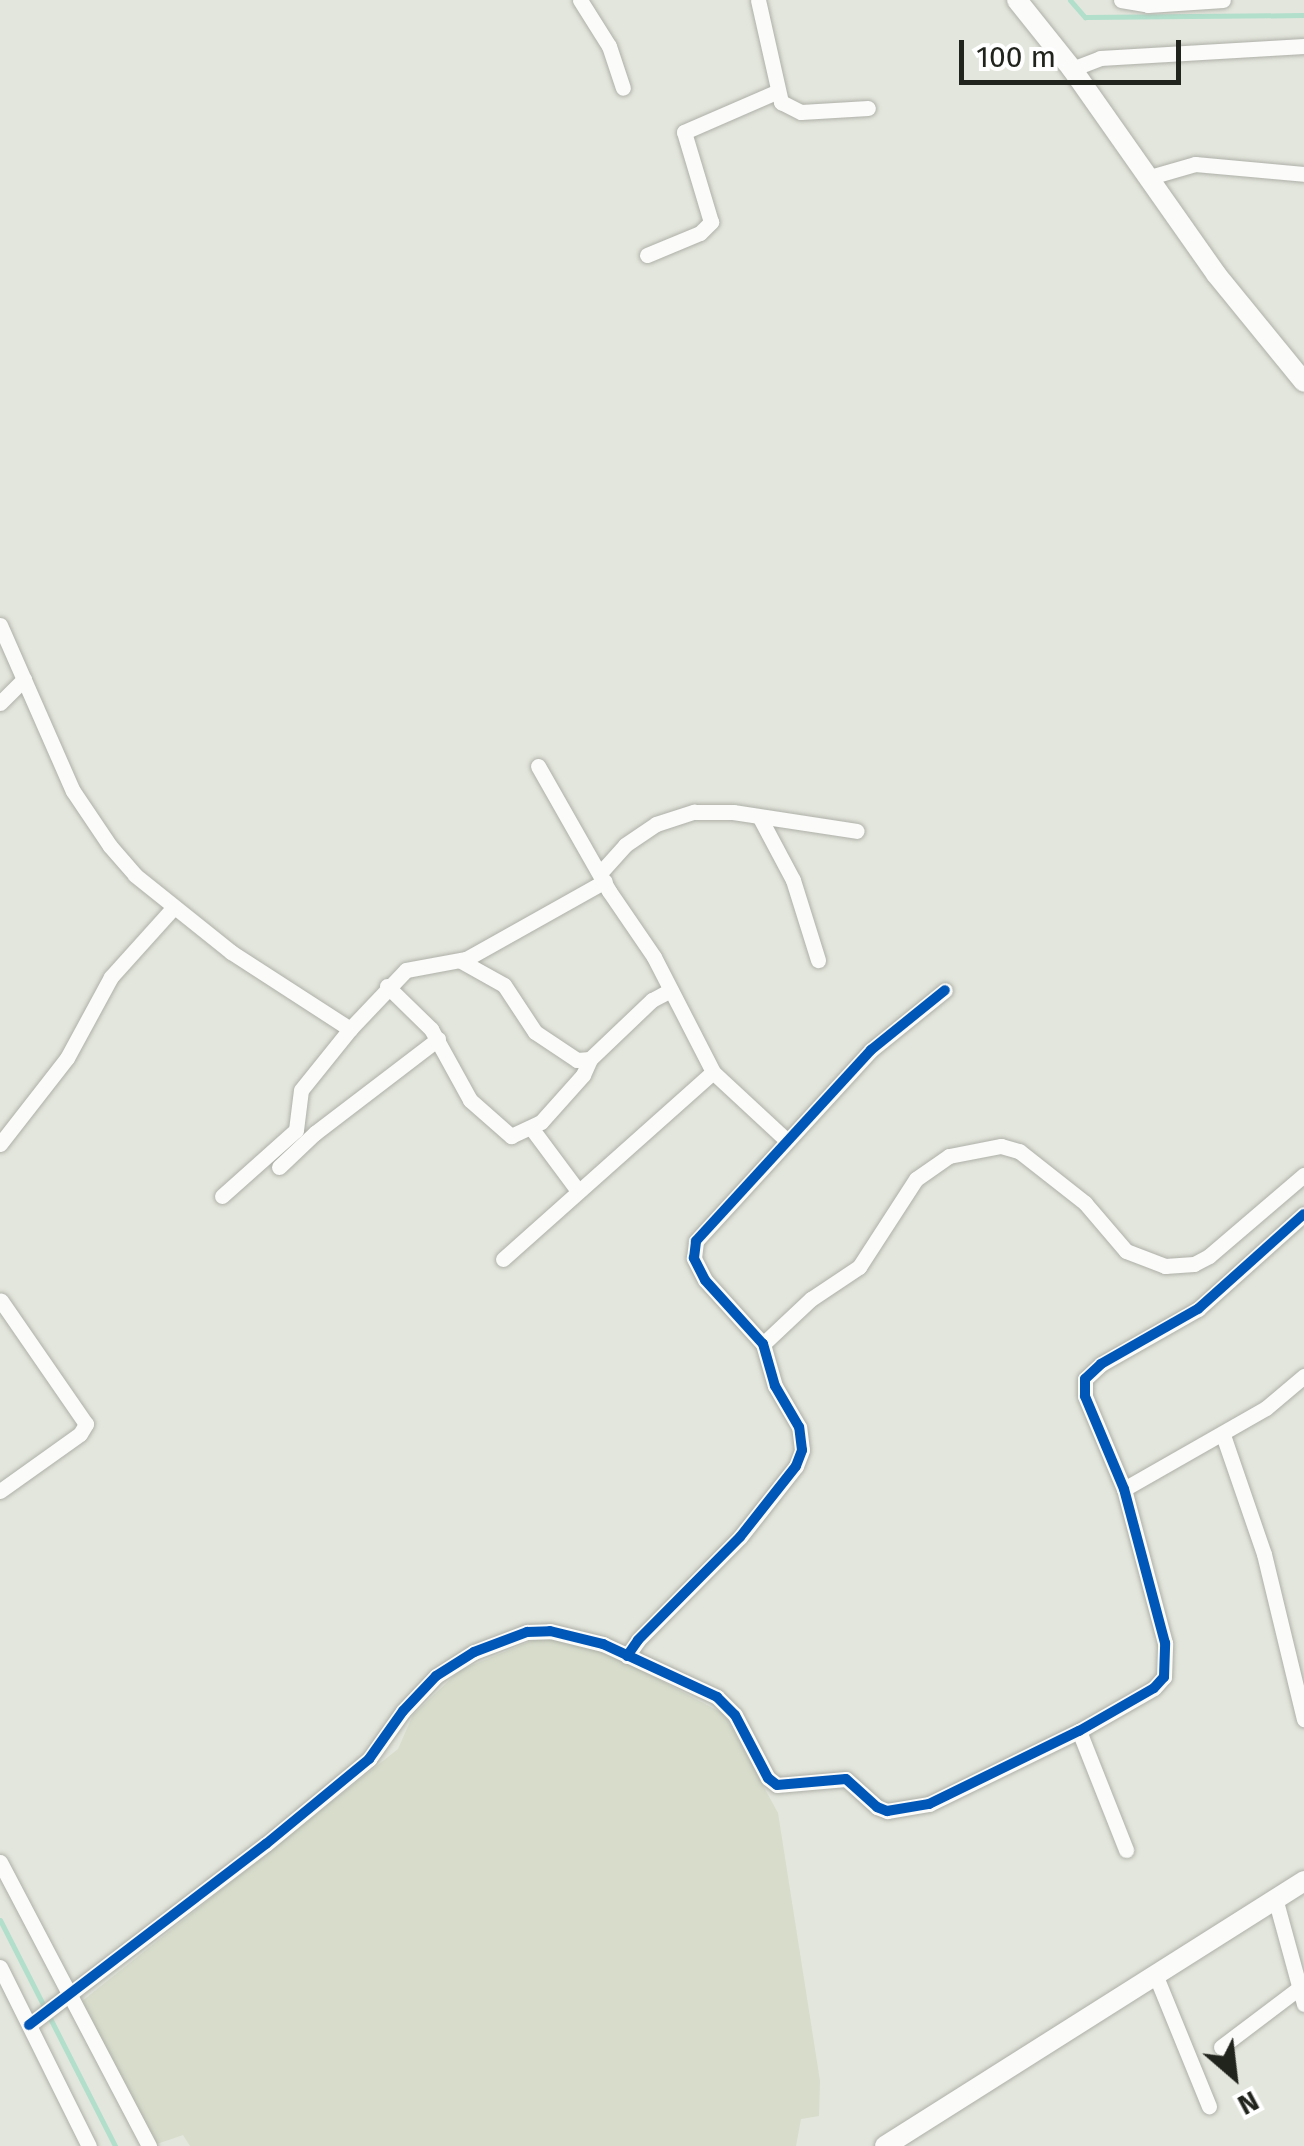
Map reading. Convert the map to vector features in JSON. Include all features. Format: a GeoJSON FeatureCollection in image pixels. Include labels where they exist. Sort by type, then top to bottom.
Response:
{"type":"FeatureCollection","features":[{"type":"Feature","properties":{"kind":"street"},"geometry":{"type":"LineString","coordinates":[[580,0],[610,46],[623,88]]}},
{"type":"Feature","properties":{"kind":"street"},"geometry":{"type":"LineString","coordinates":[[758,0],[776,92],[788,108],[802,112],[868,108]]}},
{"type":"Feature","properties":{"kind":"street"},"geometry":{"type":"LineString","coordinates":[[1017,0],[1072,68],[1216,274],[1304,382]]}},
{"type":"Feature","properties":{"kind":"street"},"geometry":{"type":"LineString","coordinates":[[1121,0],[1148,4],[1224,0]]}},
{"type":"Feature","properties":{"kind":"street"},"geometry":{"type":"LineString","coordinates":[[1072,68],[1100,58],[1304,46]]}},
{"type":"Feature","properties":{"kind":"street"},"geometry":{"type":"LineString","coordinates":[[647,255],[700,232],[711,222],[684,132],[776,92]]}},
{"type":"Feature","properties":{"kind":"street"},"geometry":{"type":"LineString","coordinates":[[1150,177],[1194,164],[1304,174]]}},
{"type":"Feature","properties":{"kind":"street"},"geometry":{"type":"LineString","coordinates":[[0,625],[83,810],[135,875],[231,952],[350,1029]]}},
{"type":"Feature","properties":{"kind":"street"},"geometry":{"type":"LineString","coordinates":[[0,702],[24,679]]}},
{"type":"Feature","properties":{"kind":"street"},"geometry":{"type":"LineString","coordinates":[[538,766],[670,990],[713,1072],[786,1139]]}},
{"type":"Feature","properties":{"kind":"street"},"geometry":{"type":"LineString","coordinates":[[222,1196],[296,1130],[301,1090],[387,986],[412,968],[460,962],[603,877],[625,845],[681,814],[711,810],[857,831]]}},
{"type":"Feature","properties":{"kind":"street"},"geometry":{"type":"LineString","coordinates":[[760,818],[793,880],[818,960]]}},
{"type":"Feature","properties":{"kind":"street"},"geometry":{"type":"LineString","coordinates":[[0,1144],[67,1058],[111,977],[174,908]]}},
{"type":"Feature","properties":{"kind":"street"},"geometry":{"type":"LineString","coordinates":[[460,962],[504,984],[535,1032],[563,1054],[577,1060],[590,1059]]}},
{"type":"Feature","properties":{"kind":"street"},"geometry":{"type":"LineString","coordinates":[[387,986],[438,1039],[464,1092],[511,1136],[532,1128],[583,1075],[590,1059],[652,1000],[670,990]]}},
{"type":"Feature","properties":{"kind":"street"},"geometry":{"type":"LineString","coordinates":[[627,1656],[638,1640],[718,1563],[796,1466],[802,1439],[775,1386],[763,1344],[705,1280],[694,1248],[786,1139],[870,1050],[945,990]]}},
{"type":"Feature","properties":{"kind":"street"},"geometry":{"type":"LineString","coordinates":[[279,1168],[315,1133],[438,1039]]}},
{"type":"Feature","properties":{"kind":"street"},"geometry":{"type":"LineString","coordinates":[[503,1259],[550,1222],[578,1191],[713,1072]]}},
{"type":"Feature","properties":{"kind":"street"},"geometry":{"type":"LineString","coordinates":[[532,1128],[578,1191]]}},
{"type":"Feature","properties":{"kind":"street"},"geometry":{"type":"LineString","coordinates":[[763,1344],[812,1299],[859,1267],[924,1170],[949,1156],[1000,1146],[1019,1151],[1085,1204],[1126,1251],[1165,1266],[1186,1266],[1209,1256],[1304,1175]]}},
{"type":"Feature","properties":{"kind":"street"},"geometry":{"type":"LineString","coordinates":[[29,2025],[369,1759],[403,1711],[454,1664],[502,1640],[538,1630],[585,1638],[627,1656],[726,1704],[776,1784],[793,1787],[829,1777],[846,1779],[887,1810],[929,1804],[1080,1731],[1154,1688],[1166,1670],[1166,1644],[1124,1489],[1085,1396],[1086,1379],[1101,1364],[1198,1309],[1304,1214]]}},
{"type":"Feature","properties":{"kind":"street"},"geometry":{"type":"LineString","coordinates":[[0,1491],[72,1440],[86,1424],[1,1301]]}},
{"type":"Feature","properties":{"kind":"street"},"geometry":{"type":"LineString","coordinates":[[1124,1489],[1223,1435],[1266,1408],[1304,1376]]}},
{"type":"Feature","properties":{"kind":"street"},"geometry":{"type":"LineString","coordinates":[[1223,1435],[1264,1554],[1304,1719]]}},
{"type":"Feature","properties":{"kind":"street"},"geometry":{"type":"LineString","coordinates":[[1080,1731],[1126,1850]]}},
{"type":"Feature","properties":{"kind":"street"},"geometry":{"type":"LineString","coordinates":[[0,1862],[148,2146]]}},
{"type":"Feature","properties":{"kind":"street"},"geometry":{"type":"LineString","coordinates":[[885,2146],[1304,1881]]}},
{"type":"Feature","properties":{"kind":"street"},"geometry":{"type":"LineString","coordinates":[[1222,2046],[1301,1996],[1275,1898]]}},
{"type":"Feature","properties":{"kind":"street"},"geometry":{"type":"LineString","coordinates":[[0,1968],[90,2146]]}},
{"type":"Feature","properties":{"kind":"street"},"geometry":{"type":"LineString","coordinates":[[1155,1974],[1209,2106]]}},
{"type":"Feature","properties":{"kind":"shaded area"},"geometry":{"type":"Polygon","coordinates":[[[541,1637],[603,1650],[724,1714],[778,1813],[820,2081],[819,2116],[801,2119],[796,2146],[190,2146],[183,2135],[151,2146],[81,2002],[398,1749],[413,1715],[460,1670],[541,1637]]]}},
{"type":"Feature","properties":{"kind":"waterway"},"geometry":{"type":"LineString","coordinates":[[1070,0],[1085,17],[1304,15]]}},
{"type":"Feature","properties":{"kind":"waterway"},"geometry":{"type":"LineString","coordinates":[[0,1920],[115,2146]]}},
{"type":"Feature","properties":{"kind":"cycle path"},"geometry":{"type":"LineString","coordinates":[[627,1656],[638,1640],[740,1537],[796,1466],[802,1450],[799,1427],[775,1386],[763,1344],[705,1280],[694,1258],[696,1241],[871,1050],[945,990]]}},
{"type":"Feature","properties":{"kind":"cycle path"},"geometry":{"type":"LineString","coordinates":[[29,2025],[266,1844],[369,1759],[403,1711],[436,1676],[474,1652],[527,1632],[550,1631],[603,1644],[717,1697],[735,1715],[768,1778],[777,1785],[846,1779],[887,1811],[929,1804],[1079,1731],[1154,1688],[1164,1677],[1165,1643],[1124,1489],[1085,1396],[1085,1379],[1101,1364],[1198,1309],[1304,1214]]}}]}
